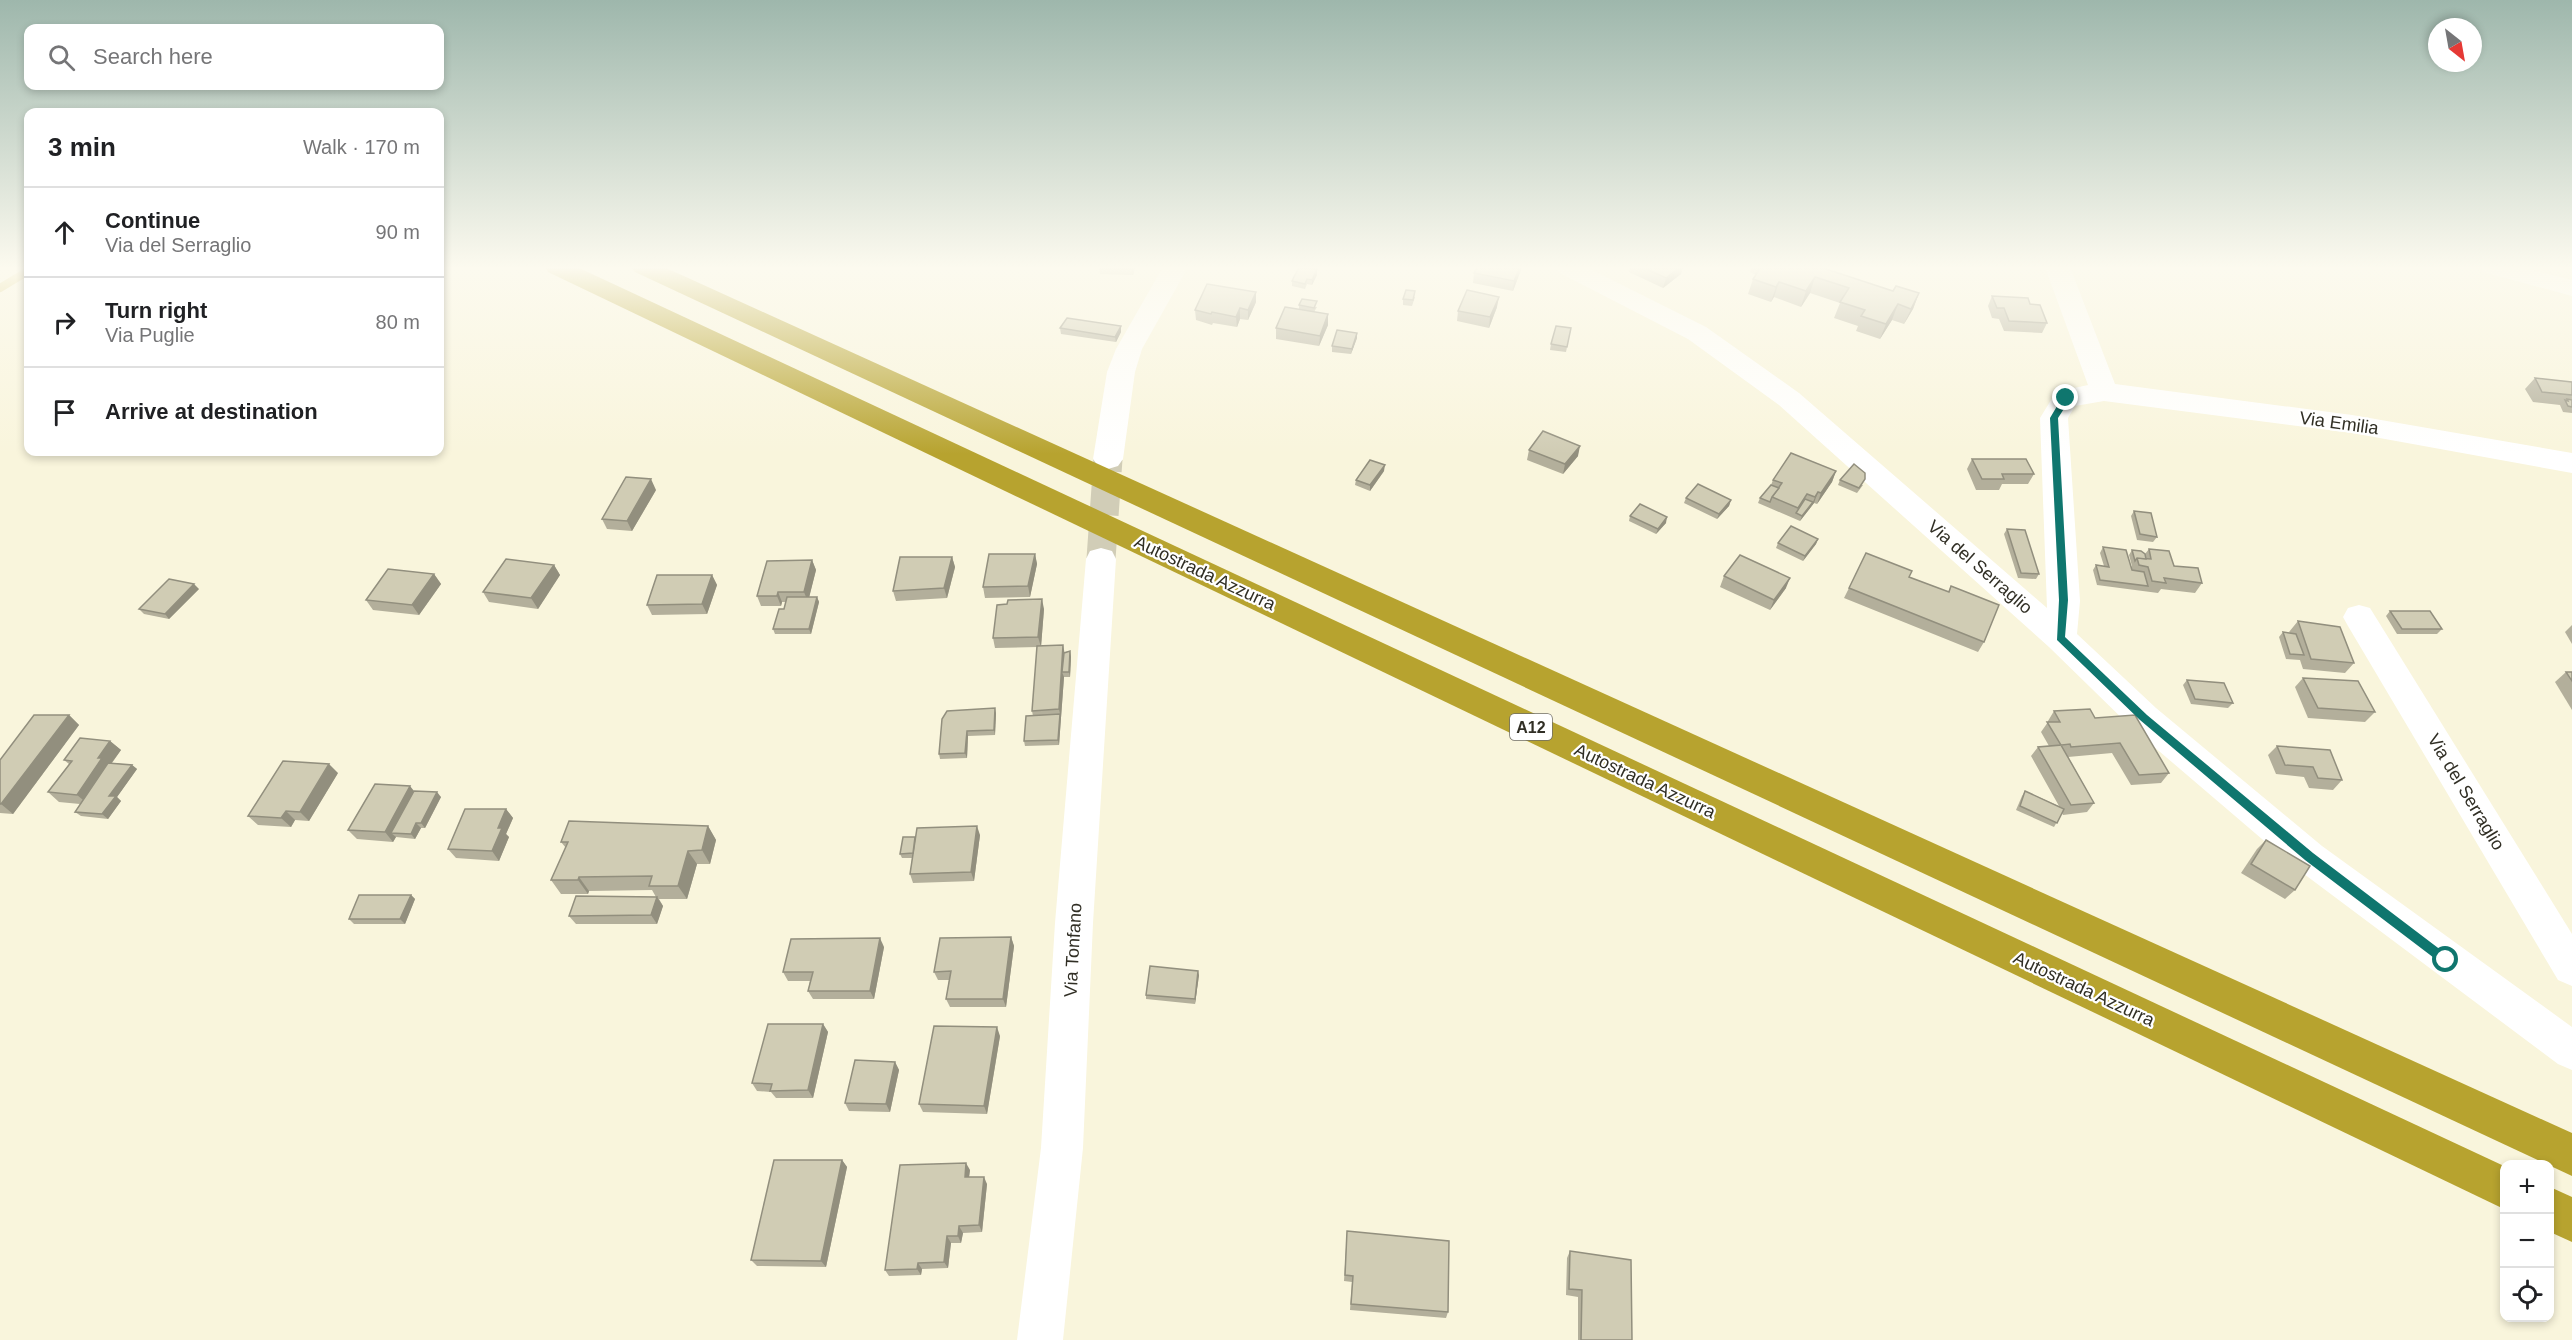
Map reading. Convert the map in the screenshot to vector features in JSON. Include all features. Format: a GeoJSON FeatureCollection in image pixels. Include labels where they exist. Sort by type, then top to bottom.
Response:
{"type":"FeatureCollection","features":[{"type":"Feature","properties":{"kind":"highway","name":"Autostrada Azzurra"},"geometry":{"type":"LineString","coordinates":[[689,330],[2500,1186]]}},
{"type":"Feature","properties":{"kind":"highway","name":"A12"},"geometry":{"type":"LineString","coordinates":[[780,330],[2572,1155]]}},
{"type":"Feature","properties":{"kind":"highway"},"geometry":{"type":"LineString","coordinates":[[2554,1211],[2572,1220]]}},
{"type":"Feature","properties":{"kind":"street"},"geometry":{"type":"LineString","coordinates":[[1108,459],[1121,372],[1129,349],[1140,330]]}},
{"type":"Feature","properties":{"kind":"street","name":"Via del Serraglio"},"geometry":{"type":"LineString","coordinates":[[1691,330],[1789,399],[2060,638],[2144,718],[2309,857],[2572,1051]]}},
{"type":"Feature","properties":{"kind":"street"},"geometry":{"type":"LineString","coordinates":[[2081,330],[2104,392]]}},
{"type":"Feature","properties":{"kind":"street","name":"Via Emilia"},"geometry":{"type":"LineString","coordinates":[[2060,638],[2064,600],[2054,418],[2066,398],[2104,392],[2352,424],[2572,463]]}},
{"type":"Feature","properties":{"kind":"street","name":"Via Tonfano"},"geometry":{"type":"LineString","coordinates":[[1040,1340],[1062,1148],[1075,912],[1101,559]]}},
{"type":"Feature","properties":{"kind":"street","name":"Via del Serraglio"},"geometry":{"type":"LineString","coordinates":[[2359,617],[2572,968]]}},
{"type":"Feature","properties":{"kind":"building"},"geometry":{"type":"Polygon","coordinates":[[[1069,330],[1119,330],[1115,337],[1069,330]]]}},
{"type":"Feature","properties":{"kind":"building"},"geometry":{"type":"Polygon","coordinates":[[[1284,330],[1322,330],[1320,336],[1284,330]]]}},
{"type":"Feature","properties":{"kind":"building"},"geometry":{"type":"Polygon","coordinates":[[[1337,330],[1357,333],[1352,349],[1332,346],[1337,330]]]}},
{"type":"Feature","properties":{"kind":"building"},"geometry":{"type":"Polygon","coordinates":[[[1555,330],[1571,330],[1567,347],[1551,344],[1555,330]]]}},
{"type":"Feature","properties":{"kind":"building"},"geometry":{"type":"Polygon","coordinates":[[[2535,378],[2572,382],[2572,395],[2542,392],[2535,378]]]}},
{"type":"Feature","properties":{"kind":"building"},"geometry":{"type":"Polygon","coordinates":[[[2567,399],[2572,400],[2572,407],[2568,406],[2565,400],[2568,401],[2567,399]]]}},
{"type":"Feature","properties":{"kind":"building"},"geometry":{"type":"Polygon","coordinates":[[[1543,431],[1580,446],[1565,464],[1529,450],[1543,431]]]}},
{"type":"Feature","properties":{"kind":"building"},"geometry":{"type":"Polygon","coordinates":[[[1791,453],[1836,471],[1821,493],[1818,492],[1815,497],[1807,494],[1798,508],[1772,497],[1782,483],[1773,480],[1791,453]]]}},
{"type":"Feature","properties":{"kind":"building"},"geometry":{"type":"Polygon","coordinates":[[[1972,459],[2026,459],[2034,474],[2002,474],[2004,479],[1982,479],[1972,459]]]}},
{"type":"Feature","properties":{"kind":"building"},"geometry":{"type":"Polygon","coordinates":[[[1370,460],[1385,465],[1370,485],[1356,480],[1370,460]]]}},
{"type":"Feature","properties":{"kind":"building"},"geometry":{"type":"Polygon","coordinates":[[[1854,464],[1865,473],[1865,479],[1859,488],[1840,480],[1854,464]]]}},
{"type":"Feature","properties":{"kind":"building"},"geometry":{"type":"Polygon","coordinates":[[[626,477],[651,479],[627,521],[602,519],[626,477]]]}},
{"type":"Feature","properties":{"kind":"building"},"geometry":{"type":"Polygon","coordinates":[[[1698,484],[1731,500],[1719,514],[1686,498],[1698,484]]]}},
{"type":"Feature","properties":{"kind":"building"},"geometry":{"type":"Polygon","coordinates":[[[1771,485],[1779,488],[1770,502],[1760,498],[1771,485]]]}},
{"type":"Feature","properties":{"kind":"building"},"geometry":{"type":"Polygon","coordinates":[[[1805,499],[1813,502],[1802,516],[1796,513],[1805,499]]]}},
{"type":"Feature","properties":{"kind":"building"},"geometry":{"type":"Polygon","coordinates":[[[1640,504],[1667,517],[1658,529],[1630,516],[1640,504]]]}},
{"type":"Feature","properties":{"kind":"building"},"geometry":{"type":"Polygon","coordinates":[[[2134,511],[2151,513],[2157,537],[2140,534],[2134,511]]]}},
{"type":"Feature","properties":{"kind":"building"},"geometry":{"type":"Polygon","coordinates":[[[1791,526],[1818,539],[1805,556],[1778,543],[1791,526]]]}},
{"type":"Feature","properties":{"kind":"building"},"geometry":{"type":"Polygon","coordinates":[[[2007,529],[2025,530],[2039,574],[2021,573],[2007,529]]]}},
{"type":"Feature","properties":{"kind":"building"},"geometry":{"type":"Polygon","coordinates":[[[2103,547],[2126,550],[2132,570],[2144,572],[2148,586],[2100,580],[2096,565],[2109,567],[2103,547]]]}},
{"type":"Feature","properties":{"kind":"building"},"geometry":{"type":"Polygon","coordinates":[[[2149,549],[2169,551],[2174,566],[2198,568],[2202,583],[2164,578],[2166,583],[2152,581],[2148,567],[2139,565],[2137,558],[2151,559],[2149,549]]]}},
{"type":"Feature","properties":{"kind":"building"},"geometry":{"type":"Polygon","coordinates":[[[2132,550],[2141,551],[2145,554],[2146,559],[2137,558],[2135,561],[2132,550]]]}},
{"type":"Feature","properties":{"kind":"building"},"geometry":{"type":"Polygon","coordinates":[[[1866,553],[1912,571],[1909,577],[1949,592],[1951,586],[1999,605],[1984,642],[1849,588],[1866,553]]]}},
{"type":"Feature","properties":{"kind":"building"},"geometry":{"type":"Polygon","coordinates":[[[989,554],[1035,554],[1028,586],[983,587],[989,554]]]}},
{"type":"Feature","properties":{"kind":"building"},"geometry":{"type":"Polygon","coordinates":[[[1740,555],[1790,578],[1774,600],[1724,576],[1740,555]]]}},
{"type":"Feature","properties":{"kind":"building"},"geometry":{"type":"Polygon","coordinates":[[[900,557],[952,557],[944,588],[893,591],[900,557]]]}},
{"type":"Feature","properties":{"kind":"building"},"geometry":{"type":"Polygon","coordinates":[[[506,559],[554,565],[531,598],[483,592],[506,559]]]}},
{"type":"Feature","properties":{"kind":"building"},"geometry":{"type":"Polygon","coordinates":[[[812,560],[804,592],[778,592],[777,596],[757,596],[767,561],[812,560]]]}},
{"type":"Feature","properties":{"kind":"building"},"geometry":{"type":"Polygon","coordinates":[[[388,569],[434,574],[412,605],[366,600],[388,569]]]}},
{"type":"Feature","properties":{"kind":"building"},"geometry":{"type":"Polygon","coordinates":[[[657,575],[712,575],[702,604],[647,605],[657,575]]]}},
{"type":"Feature","properties":{"kind":"building"},"geometry":{"type":"Polygon","coordinates":[[[169,579],[194,584],[165,614],[139,609],[169,579]]]}},
{"type":"Feature","properties":{"kind":"building"},"geometry":{"type":"Polygon","coordinates":[[[787,597],[817,597],[809,629],[773,629],[779,609],[784,609],[787,597]]]}},
{"type":"Feature","properties":{"kind":"building"},"geometry":{"type":"Polygon","coordinates":[[[1042,599],[1038,637],[993,638],[997,605],[1007,604],[1008,600],[1042,599]]]}},
{"type":"Feature","properties":{"kind":"building"},"geometry":{"type":"Polygon","coordinates":[[[2390,611],[2430,611],[2442,629],[2402,629],[2390,611]]]}},
{"type":"Feature","properties":{"kind":"building"},"geometry":{"type":"Polygon","coordinates":[[[2298,621],[2340,627],[2354,663],[2311,659],[2298,621]]]}},
{"type":"Feature","properties":{"kind":"building"},"geometry":{"type":"Polygon","coordinates":[[[2283,632],[2296,634],[2304,655],[2290,654],[2283,632]]]}},
{"type":"Feature","properties":{"kind":"building"},"geometry":{"type":"Polygon","coordinates":[[[1063,645],[1059,709],[1032,711],[1037,646],[1063,645]]]}},
{"type":"Feature","properties":{"kind":"building"},"geometry":{"type":"Polygon","coordinates":[[[1070,651],[1069,672],[1062,672],[1064,653],[1070,651]]]}},
{"type":"Feature","properties":{"kind":"building"},"geometry":{"type":"Polygon","coordinates":[[[2566,672],[2572,672],[2572,681],[2566,672]]]}},
{"type":"Feature","properties":{"kind":"building"},"geometry":{"type":"Polygon","coordinates":[[[2303,678],[2358,681],[2375,712],[2318,708],[2303,678]]]}},
{"type":"Feature","properties":{"kind":"building"},"geometry":{"type":"Polygon","coordinates":[[[2187,680],[2224,683],[2233,703],[2195,699],[2187,680]]]}},
{"type":"Feature","properties":{"kind":"building"},"geometry":{"type":"Polygon","coordinates":[[[995,708],[994,730],[967,731],[965,753],[939,754],[942,719],[947,711],[995,708]]]}},
{"type":"Feature","properties":{"kind":"building"},"geometry":{"type":"Polygon","coordinates":[[[2090,709],[2095,718],[2135,715],[2169,773],[2139,775],[2120,743],[2071,747],[2070,744],[2061,745],[2047,722],[2060,722],[2054,711],[2090,709]]]}},
{"type":"Feature","properties":{"kind":"building"},"geometry":{"type":"Polygon","coordinates":[[[1060,714],[1058,740],[1024,741],[1026,716],[1060,714]]]}},
{"type":"Feature","properties":{"kind":"building"},"geometry":{"type":"Polygon","coordinates":[[[34,715],[69,715],[0,804],[0,760],[34,715]]]}},
{"type":"Feature","properties":{"kind":"building"},"geometry":{"type":"Polygon","coordinates":[[[80,738],[110,741],[98,758],[102,758],[77,795],[48,792],[72,761],[64,760],[80,738]]]}},
{"type":"Feature","properties":{"kind":"building"},"geometry":{"type":"Polygon","coordinates":[[[2061,745],[2094,803],[2071,805],[2038,747],[2061,745]]]}},
{"type":"Feature","properties":{"kind":"building"},"geometry":{"type":"Polygon","coordinates":[[[2277,746],[2330,750],[2342,780],[2318,778],[2313,767],[2285,765],[2277,746]]]}},
{"type":"Feature","properties":{"kind":"building"},"geometry":{"type":"Polygon","coordinates":[[[283,761],[329,764],[300,812],[286,811],[281,818],[248,816],[283,761]]]}},
{"type":"Feature","properties":{"kind":"building"},"geometry":{"type":"Polygon","coordinates":[[[108,763],[132,765],[109,796],[116,796],[102,814],[75,812],[108,763]]]}},
{"type":"Feature","properties":{"kind":"building"},"geometry":{"type":"Polygon","coordinates":[[[375,784],[410,786],[385,832],[348,830],[375,784]]]}},
{"type":"Feature","properties":{"kind":"building"},"geometry":{"type":"Polygon","coordinates":[[[414,791],[437,792],[421,823],[416,823],[411,834],[391,833],[414,791]]]}},
{"type":"Feature","properties":{"kind":"building"},"geometry":{"type":"Polygon","coordinates":[[[2025,791],[2064,809],[2057,823],[2020,806],[2025,791]]]}},
{"type":"Feature","properties":{"kind":"building"},"geometry":{"type":"Polygon","coordinates":[[[465,809],[506,809],[498,828],[502,828],[492,851],[448,849],[465,809]]]}},
{"type":"Feature","properties":{"kind":"building"},"geometry":{"type":"Polygon","coordinates":[[[569,821],[708,826],[702,850],[688,851],[678,886],[649,886],[652,876],[579,877],[578,880],[551,880],[568,842],[561,842],[569,821]]]}},
{"type":"Feature","properties":{"kind":"building"},"geometry":{"type":"Polygon","coordinates":[[[977,826],[971,872],[910,874],[917,828],[977,826]]]}},
{"type":"Feature","properties":{"kind":"building"},"geometry":{"type":"Polygon","coordinates":[[[903,837],[915,837],[913,853],[900,854],[903,837]]]}},
{"type":"Feature","properties":{"kind":"building"},"geometry":{"type":"Polygon","coordinates":[[[2266,840],[2310,866],[2295,890],[2251,864],[2266,840]]]}},
{"type":"Feature","properties":{"kind":"building"},"geometry":{"type":"Polygon","coordinates":[[[359,895],[411,895],[400,919],[349,919],[359,895]]]}},
{"type":"Feature","properties":{"kind":"building"},"geometry":{"type":"Polygon","coordinates":[[[576,896],[657,897],[651,915],[569,916],[576,896]]]}},
{"type":"Feature","properties":{"kind":"building"},"geometry":{"type":"Polygon","coordinates":[[[1011,937],[1003,999],[946,999],[951,971],[934,972],[940,938],[1011,937]]]}},
{"type":"Feature","properties":{"kind":"building"},"geometry":{"type":"Polygon","coordinates":[[[880,938],[870,991],[808,991],[813,972],[783,972],[791,939],[880,938]]]}},
{"type":"Feature","properties":{"kind":"building"},"geometry":{"type":"Polygon","coordinates":[[[1150,966],[1198,971],[1195,999],[1146,995],[1150,966]]]}},
{"type":"Feature","properties":{"kind":"building"},"geometry":{"type":"Polygon","coordinates":[[[768,1024],[823,1024],[808,1090],[770,1091],[772,1084],[752,1083],[768,1024]]]}},
{"type":"Feature","properties":{"kind":"building"},"geometry":{"type":"Polygon","coordinates":[[[934,1026],[997,1027],[984,1106],[919,1104],[934,1026]]]}},
{"type":"Feature","properties":{"kind":"building"},"geometry":{"type":"Polygon","coordinates":[[[855,1060],[895,1062],[886,1104],[845,1103],[855,1060]]]}},
{"type":"Feature","properties":{"kind":"building"},"geometry":{"type":"Polygon","coordinates":[[[774,1160],[842,1160],[821,1261],[751,1260],[774,1160]]]}},
{"type":"Feature","properties":{"kind":"building"},"geometry":{"type":"Polygon","coordinates":[[[966,1163],[965,1177],[984,1177],[979,1225],[959,1226],[958,1236],[947,1236],[944,1262],[918,1263],[917,1269],[885,1270],[900,1165],[966,1163]]]}},
{"type":"Feature","properties":{"kind":"building"},"geometry":{"type":"Polygon","coordinates":[[[1347,1231],[1449,1241],[1448,1312],[1351,1304],[1353,1276],[1345,1275],[1347,1231]]]}},
{"type":"Feature","properties":{"kind":"building"},"geometry":{"type":"Polygon","coordinates":[[[1570,1251],[1631,1260],[1632,1340],[1581,1340],[1582,1290],[1569,1289],[1570,1251]]]}},
{"type":"Feature","properties":{"kind":"tunnel"},"geometry":{"type":"LineString","coordinates":[[1101,559],[1108,459]]}},
{"type":"Feature","properties":{"kind":"route"},"geometry":{"type":"LineString","coordinates":[[2066,398],[2054,418],[2064,600],[2060,638],[2144,718],[2309,857],[2446,960]]}}]}
